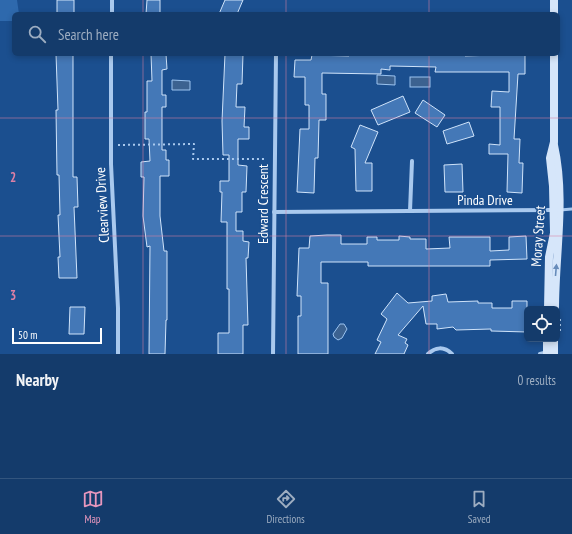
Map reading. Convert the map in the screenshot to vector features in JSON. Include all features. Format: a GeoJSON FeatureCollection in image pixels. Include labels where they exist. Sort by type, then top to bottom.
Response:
{"type":"FeatureCollection","features":[{"type":"Feature","properties":{"kind":"street"},"geometry":{"type":"LineString","coordinates":[[112,0],[112,12]]}},
{"type":"Feature","properties":{"kind":"street"},"geometry":{"type":"LineString","coordinates":[[554,0],[554,12]]}},
{"type":"Feature","properties":{"kind":"street","name":"Clearview Drive"},"geometry":{"type":"LineString","coordinates":[[111,56],[110,146],[118,308],[118,354]]}},
{"type":"Feature","properties":{"kind":"street","name":"Edward Crescent"},"geometry":{"type":"LineString","coordinates":[[273,354],[276,56]]}},
{"type":"Feature","properties":{"kind":"street","name":"Moray Street"},"geometry":{"type":"LineString","coordinates":[[554,56],[554,142],[550,158],[557,210],[559,246],[555,269],[555,306]]}},
{"type":"Feature","properties":{"kind":"street"},"geometry":{"type":"LineString","coordinates":[[410,212],[412,161]]}},
{"type":"Feature","properties":{"kind":"street","name":"Pinda Drive"},"geometry":{"type":"LineString","coordinates":[[274,212],[557,210]]}},
{"type":"Feature","properties":{"kind":"street","name":"Moray Street"},"geometry":{"type":"LineString","coordinates":[[548,306],[548,257],[553,238],[557,210]]}},
{"type":"Feature","properties":{"kind":"street"},"geometry":{"type":"LineString","coordinates":[[547,342],[548,353]]}},
{"type":"Feature","properties":{"kind":"street"},"geometry":{"type":"LineString","coordinates":[[548,353],[553,342]]}},
{"type":"Feature","properties":{"kind":"street"},"geometry":{"type":"LineString","coordinates":[[428,354],[438,348],[445,348],[452,354]]}},
{"type":"Feature","properties":{"kind":"lane"},"geometry":{"type":"LineString","coordinates":[[557,210],[572,209]]}},
{"type":"Feature","properties":{"kind":"path"},"geometry":{"type":"LineString","coordinates":[[110,146],[194,144],[193,159],[266,158]]}},
{"type":"Feature","properties":{"kind":"shaded area"},"geometry":{"type":"Polygon","coordinates":[[[0,0],[17,0],[19,12],[12,12],[12,21],[0,21],[0,0]]]}},
{"type":"Feature","properties":{"kind":"shaded area"},"geometry":{"type":"Polygon","coordinates":[[[377,75],[395,76],[395,85],[377,84],[377,75]]]}},
{"type":"Feature","properties":{"kind":"shaded area"},"geometry":{"type":"Polygon","coordinates":[[[410,77],[430,77],[430,87],[410,87],[410,77]]]}},
{"type":"Feature","properties":{"kind":"shaded area"},"geometry":{"type":"Polygon","coordinates":[[[172,80],[190,81],[190,90],[172,90],[172,80]]]}},
{"type":"Feature","properties":{"kind":"shaded area"},"geometry":{"type":"Polygon","coordinates":[[[340,324],[344,324],[347,329],[342,338],[338,340],[333,334],[340,324]]]}},
{"type":"Feature","properties":{"kind":"building"},"geometry":{"type":"Polygon","coordinates":[[[57,0],[74,0],[74,12],[57,12],[57,0]]]}},
{"type":"Feature","properties":{"kind":"building"},"geometry":{"type":"Polygon","coordinates":[[[147,0],[160,0],[160,12],[146,12],[147,0]]]}},
{"type":"Feature","properties":{"kind":"building"},"geometry":{"type":"Polygon","coordinates":[[[225,0],[243,0],[238,12],[220,12],[225,0]]]}},
{"type":"Feature","properties":{"kind":"building"},"geometry":{"type":"Polygon","coordinates":[[[56,56],[73,56],[73,177],[77,177],[78,207],[74,207],[77,278],[59,278],[58,257],[60,257],[58,215],[60,215],[59,175],[57,175],[56,110],[58,110],[56,56]]]}},
{"type":"Feature","properties":{"kind":"building"},"geometry":{"type":"Polygon","coordinates":[[[151,56],[166,56],[167,69],[162,70],[162,95],[166,95],[166,107],[162,107],[162,150],[166,150],[166,160],[169,160],[169,176],[160,176],[160,216],[164,251],[167,251],[167,320],[165,354],[149,354],[150,246],[147,247],[143,216],[144,177],[141,177],[141,162],[150,161],[149,139],[145,139],[145,112],[147,112],[147,81],[152,81],[151,56]]]}},
{"type":"Feature","properties":{"kind":"building"},"geometry":{"type":"Polygon","coordinates":[[[225,56],[243,56],[242,84],[237,84],[236,107],[245,107],[244,127],[249,127],[249,139],[238,139],[238,165],[247,166],[246,192],[242,192],[242,212],[236,212],[236,231],[243,231],[243,241],[249,242],[248,258],[246,258],[248,325],[243,325],[243,354],[218,354],[218,333],[229,333],[229,289],[227,289],[227,222],[221,222],[222,192],[220,192],[220,181],[229,181],[229,155],[223,155],[222,121],[225,56]]]}},
{"type":"Feature","properties":{"kind":"building"},"geometry":{"type":"Polygon","coordinates":[[[312,56],[525,56],[525,74],[518,74],[514,139],[520,139],[519,163],[523,163],[522,193],[507,192],[508,154],[489,154],[489,144],[500,145],[500,107],[491,107],[492,91],[509,92],[509,72],[435,72],[436,67],[390,66],[390,70],[381,69],[381,74],[322,73],[322,94],[326,94],[326,120],[319,120],[318,158],[315,158],[314,193],[297,192],[300,129],[309,129],[309,105],[305,105],[305,77],[294,77],[295,60],[311,60],[312,56]]]}},
{"type":"Feature","properties":{"kind":"building"},"geometry":{"type":"Polygon","coordinates":[[[403,96],[410,112],[378,125],[371,110],[403,96]]]}},
{"type":"Feature","properties":{"kind":"building"},"geometry":{"type":"Polygon","coordinates":[[[423,100],[445,115],[437,127],[415,113],[423,100]]]}},
{"type":"Feature","properties":{"kind":"building"},"geometry":{"type":"Polygon","coordinates":[[[469,122],[474,136],[447,144],[443,131],[469,122]]]}},
{"type":"Feature","properties":{"kind":"building"},"geometry":{"type":"Polygon","coordinates":[[[360,125],[378,132],[365,163],[372,163],[372,191],[356,191],[355,149],[351,147],[360,125]]]}},
{"type":"Feature","properties":{"kind":"building"},"geometry":{"type":"Polygon","coordinates":[[[462,164],[463,192],[445,192],[444,165],[462,164]]]}},
{"type":"Feature","properties":{"kind":"building"},"geometry":{"type":"Polygon","coordinates":[[[341,235],[341,244],[367,244],[367,237],[377,237],[377,240],[399,240],[399,236],[410,237],[410,239],[426,239],[426,249],[450,248],[449,237],[490,237],[490,251],[509,250],[509,237],[526,236],[527,259],[490,260],[490,266],[368,266],[368,262],[321,262],[321,283],[328,283],[328,354],[298,354],[298,316],[301,316],[301,296],[297,296],[299,248],[309,248],[310,236],[341,235]]]}},
{"type":"Feature","properties":{"kind":"building"},"geometry":{"type":"Polygon","coordinates":[[[397,293],[408,303],[432,301],[432,296],[446,294],[448,302],[478,301],[478,303],[492,303],[492,308],[512,308],[512,301],[527,301],[527,306],[524,306],[524,332],[491,331],[491,329],[456,330],[453,327],[437,329],[437,324],[426,324],[423,306],[398,335],[407,339],[405,343],[408,345],[404,354],[375,354],[381,342],[377,340],[387,319],[381,314],[397,293]]]}},
{"type":"Feature","properties":{"kind":"building"},"geometry":{"type":"Polygon","coordinates":[[[70,307],[85,307],[84,334],[69,334],[70,307]]]}}]}
